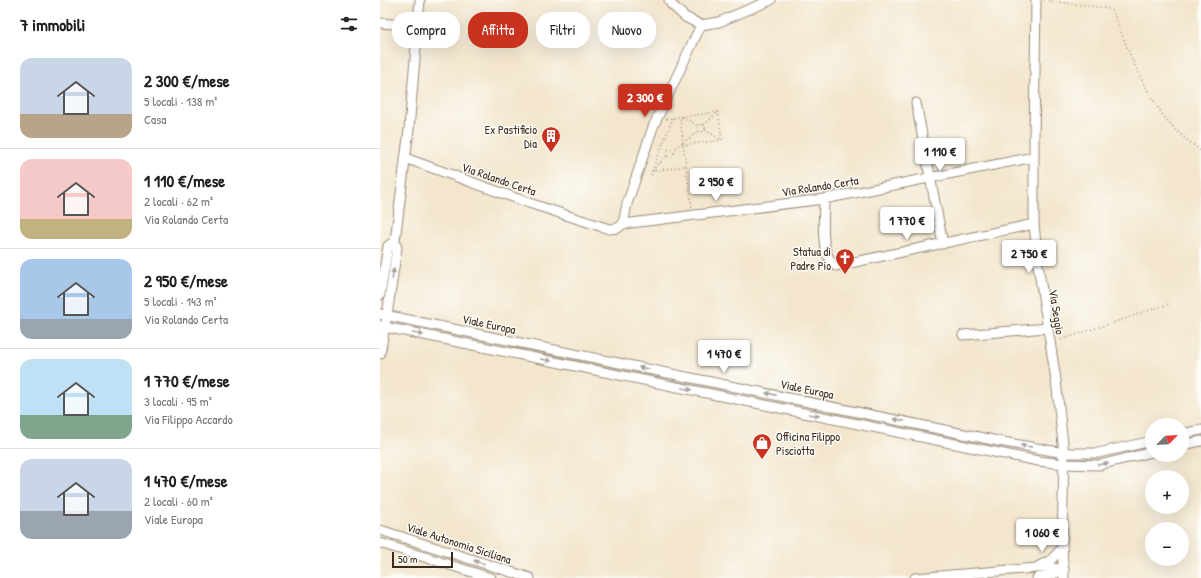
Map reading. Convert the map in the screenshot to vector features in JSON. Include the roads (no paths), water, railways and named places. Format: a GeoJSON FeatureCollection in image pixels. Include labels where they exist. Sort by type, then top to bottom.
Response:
{"type":"FeatureCollection","features":[{"type":"Feature","properties":{"kind":"street"},"geometry":{"type":"LineString","coordinates":[[419,12],[420,0]]}},
{"type":"Feature","properties":{"kind":"street"},"geometry":{"type":"LineString","coordinates":[[668,0],[685,17],[701,24],[719,22],[771,0]]}},
{"type":"Feature","properties":{"kind":"street","name":"Via Seggio"},"geometry":{"type":"LineString","coordinates":[[1036,0],[1034,224],[1038,265],[1056,380],[1064,453],[1062,548],[1064,574]]}},
{"type":"Feature","properties":{"kind":"street"},"geometry":{"type":"LineString","coordinates":[[380,23],[392,24]]}},
{"type":"Feature","properties":{"kind":"street"},"geometry":{"type":"LineString","coordinates":[[622,224],[657,118],[701,24]]}},
{"type":"Feature","properties":{"kind":"street"},"geometry":{"type":"LineString","coordinates":[[380,354],[382,326],[397,248],[395,241],[409,129],[416,48]]}},
{"type":"Feature","properties":{"kind":"street"},"geometry":{"type":"LineString","coordinates":[[916,103],[943,244]]}},
{"type":"Feature","properties":{"kind":"street","name":"Via Rolando Certa"},"geometry":{"type":"LineString","coordinates":[[405,158],[532,204],[609,229],[618,228],[622,224],[824,199],[1034,157]]}},
{"type":"Feature","properties":{"kind":"street"},"geometry":{"type":"LineString","coordinates":[[824,199],[824,250],[831,264],[836,266],[1034,224]]}},
{"type":"Feature","properties":{"kind":"street"},"geometry":{"type":"LineString","coordinates":[[380,295],[388,246],[395,241]]}},
{"type":"Feature","properties":{"kind":"street","name":"Viale Europa"},"geometry":{"type":"LineString","coordinates":[[384,315],[1028,447],[1064,453],[1098,453],[1145,443]]}},
{"type":"Feature","properties":{"kind":"street","name":"Viale Europa"},"geometry":{"type":"LineString","coordinates":[[382,326],[1038,461],[1064,464],[1099,465],[1145,454]]}},
{"type":"Feature","properties":{"kind":"street"},"geometry":{"type":"LineString","coordinates":[[963,334],[1047,328]]}},
{"type":"Feature","properties":{"kind":"street"},"geometry":{"type":"LineString","coordinates":[[608,372],[611,361]]}},
{"type":"Feature","properties":{"kind":"street"},"geometry":{"type":"LineString","coordinates":[[830,418],[833,407]]}},
{"type":"Feature","properties":{"kind":"street"},"geometry":{"type":"LineString","coordinates":[[1189,433],[1201,430]]}},
{"type":"Feature","properties":{"kind":"street"},"geometry":{"type":"LineString","coordinates":[[1189,444],[1201,441]]}},
{"type":"Feature","properties":{"kind":"street","name":"Viale Autonomia Siciliana"},"geometry":{"type":"LineString","coordinates":[[380,530],[530,578]]}},
{"type":"Feature","properties":{"kind":"street","name":"Viale Autonomia Siciliana"},"geometry":{"type":"LineString","coordinates":[[380,543],[491,578]]}},
{"type":"Feature","properties":{"kind":"street"},"geometry":{"type":"LineString","coordinates":[[1031,569],[1051,560],[1062,548]]}},
{"type":"Feature","properties":{"kind":"street"},"geometry":{"type":"LineString","coordinates":[[915,578],[1048,567],[1064,574]]}},
{"type":"Feature","properties":{"kind":"street"},"geometry":{"type":"LineString","coordinates":[[1037,578],[1064,574]]}},
{"type":"Feature","properties":{"kind":"place","name":"Ex Pastificio Dia"},"geometry":{"type":"Point","coordinates":[551,153]}},
{"type":"Feature","properties":{"kind":"place","name":"Statua di Padre Pio"},"geometry":{"type":"Point","coordinates":[845,275]}},
{"type":"Feature","properties":{"kind":"place","name":"Officina Filippo Pisciotta"},"geometry":{"type":"Point","coordinates":[762,460]}}]}
